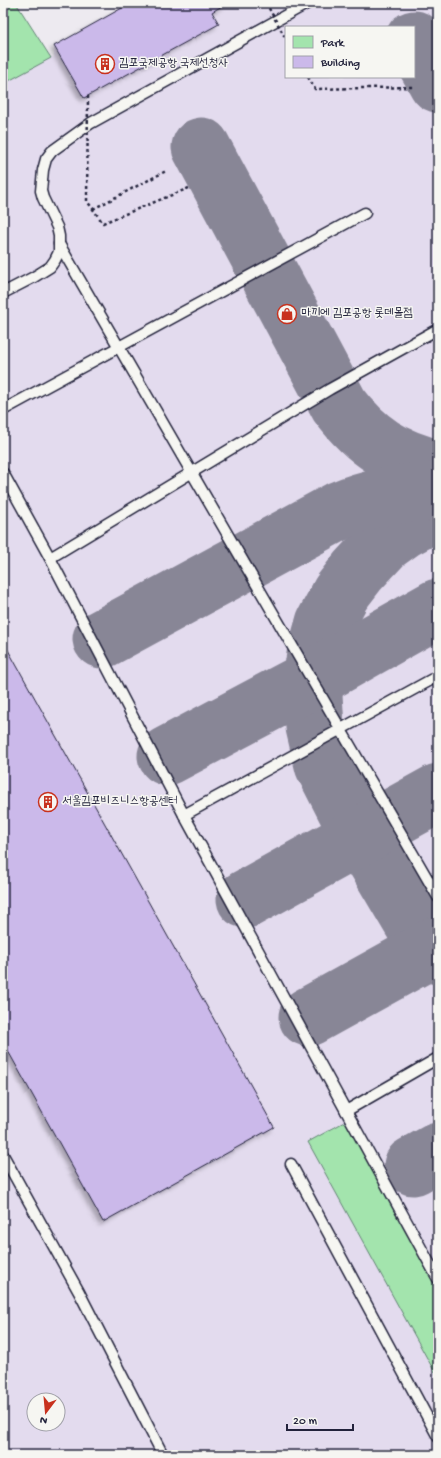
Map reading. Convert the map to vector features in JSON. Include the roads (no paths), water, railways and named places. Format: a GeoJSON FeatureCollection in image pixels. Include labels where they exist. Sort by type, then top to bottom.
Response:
{"type":"FeatureCollection","features":[{"type":"Feature","properties":{"kind":"lane"},"geometry":{"type":"LineString","coordinates":[[3,293],[50,267],[57,256],[60,236],[42,198],[41,191],[43,170],[46,159],[52,151],[91,123],[308,3]]}},
{"type":"Feature","properties":{"kind":"lane"},"geometry":{"type":"LineString","coordinates":[[3,410],[365,213]]}},
{"type":"Feature","properties":{"kind":"lane"},"geometry":{"type":"LineString","coordinates":[[59,244],[438,897]]}},
{"type":"Feature","properties":{"kind":"lane"},"geometry":{"type":"LineString","coordinates":[[50,558],[330,389],[438,329]]}},
{"type":"Feature","properties":{"kind":"lane"},"geometry":{"type":"LineString","coordinates":[[3,473],[50,558],[184,815],[438,1279]]}},
{"type":"Feature","properties":{"kind":"lane"},"geometry":{"type":"LineString","coordinates":[[184,815],[438,676]]}},
{"type":"Feature","properties":{"kind":"lane"},"geometry":{"type":"LineString","coordinates":[[346,1111],[438,1058]]}},
{"type":"Feature","properties":{"kind":"lane"},"geometry":{"type":"LineString","coordinates":[[3,1155],[79,1292],[163,1455]]}},
{"type":"Feature","properties":{"kind":"lane"},"geometry":{"type":"LineString","coordinates":[[291,1164],[438,1437]]}},
{"type":"Feature","properties":{"kind":"place","name":"김포국제공항 국제선청사"},"geometry":{"type":"Point","coordinates":[105,64]}},
{"type":"Feature","properties":{"kind":"place","name":"마끼에 김포공항 롯데몰점"},"geometry":{"type":"Point","coordinates":[287,314]}},
{"type":"Feature","properties":{"kind":"place","name":"서울김포비즈니스항공센터"},"geometry":{"type":"Point","coordinates":[48,802]}}]}
